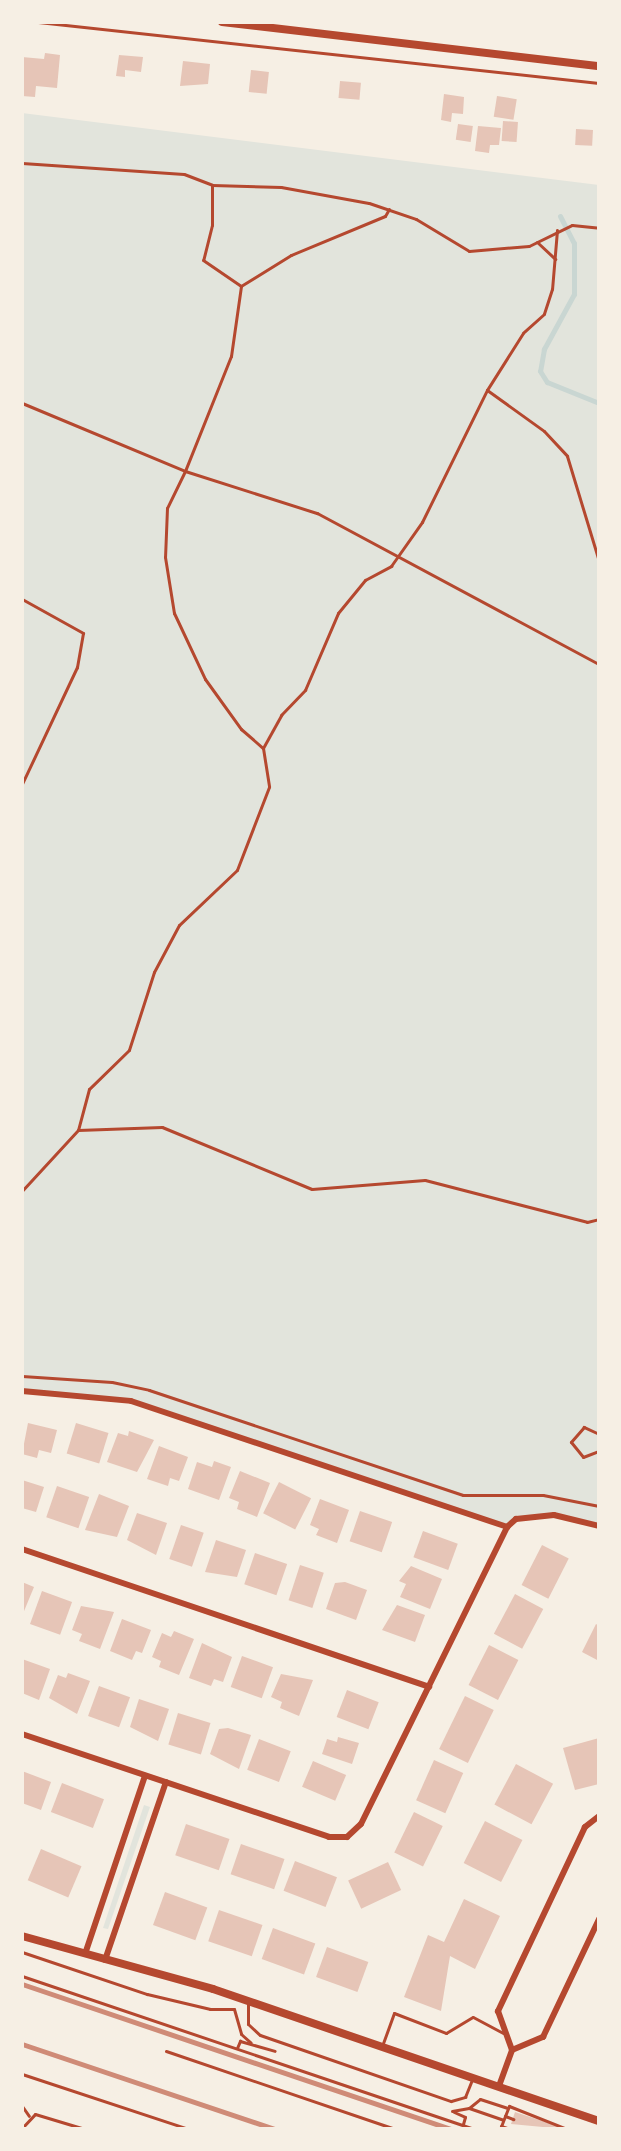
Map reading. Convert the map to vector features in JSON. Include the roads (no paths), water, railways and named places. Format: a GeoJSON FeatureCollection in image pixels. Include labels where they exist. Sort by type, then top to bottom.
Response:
{"type":"FeatureCollection","features":[{"type":"Feature","properties":{"kind":"street"},"geometry":{"type":"LineString","coordinates":[[222,22],[599,66]]}},
{"type":"Feature","properties":{"kind":"street"},"geometry":{"type":"LineString","coordinates":[[22,1391],[131,1401],[507,1527]]}},
{"type":"Feature","properties":{"kind":"street"},"geometry":{"type":"LineString","coordinates":[[22,1734],[329,1837],[347,1837],[361,1824],[507,1527],[516,1519],[543,1515],[599,1526]]}},
{"type":"Feature","properties":{"kind":"street"},"geometry":{"type":"LineString","coordinates":[[22,1549],[429,1687]]}},
{"type":"Feature","properties":{"kind":"street"},"geometry":{"type":"LineString","coordinates":[[84,1956],[145,1776]]}},
{"type":"Feature","properties":{"kind":"street"},"geometry":{"type":"LineString","coordinates":[[105,1960],[166,1782]]}},
{"type":"Feature","properties":{"kind":"street"},"geometry":{"type":"LineString","coordinates":[[499,2086],[512,2050],[498,2011],[585,1827],[599,1816]]}},
{"type":"Feature","properties":{"kind":"street"},"geometry":{"type":"LineString","coordinates":[[512,2050],[543,2037],[599,1919]]}},
{"type":"Feature","properties":{"kind":"street"},"geometry":{"type":"LineString","coordinates":[[22,1936],[249,2001],[599,2121]]}},
{"type":"Feature","properties":{"kind":"lane"},"geometry":{"type":"LineString","coordinates":[[249,2001],[246,2017],[256,2033],[451,2101],[465,2097],[473,2078]]}},
{"type":"Feature","properties":{"kind":"lane"},"geometry":{"type":"LineString","coordinates":[[382,2046],[394,2013],[446,2033],[473,2017],[507,2034]]}},
{"type":"Feature","properties":{"kind":"lane"},"geometry":{"type":"LineString","coordinates":[[22,2074],[188,2129]]}},
{"type":"Feature","properties":{"kind":"lane"},"geometry":{"type":"LineString","coordinates":[[22,2106],[30,2116]]}},
{"type":"Feature","properties":{"kind":"lane"},"geometry":{"type":"LineString","coordinates":[[30,2116],[45,2115],[85,2129]]}},
{"type":"Feature","properties":{"kind":"lane"},"geometry":{"type":"LineString","coordinates":[[22,2128],[30,2116]]}},
{"type":"Feature","properties":{"kind":"waterway"},"geometry":{"type":"LineString","coordinates":[[560,216],[574,243],[574,294],[544,349],[540,371],[547,382],[599,403]]}},
{"type":"Feature","properties":{"kind":"railway"},"geometry":{"type":"LineString","coordinates":[[22,1984],[451,2129]]}},
{"type":"Feature","properties":{"kind":"railway"},"geometry":{"type":"LineString","coordinates":[[22,2044],[274,2129]]}}]}
